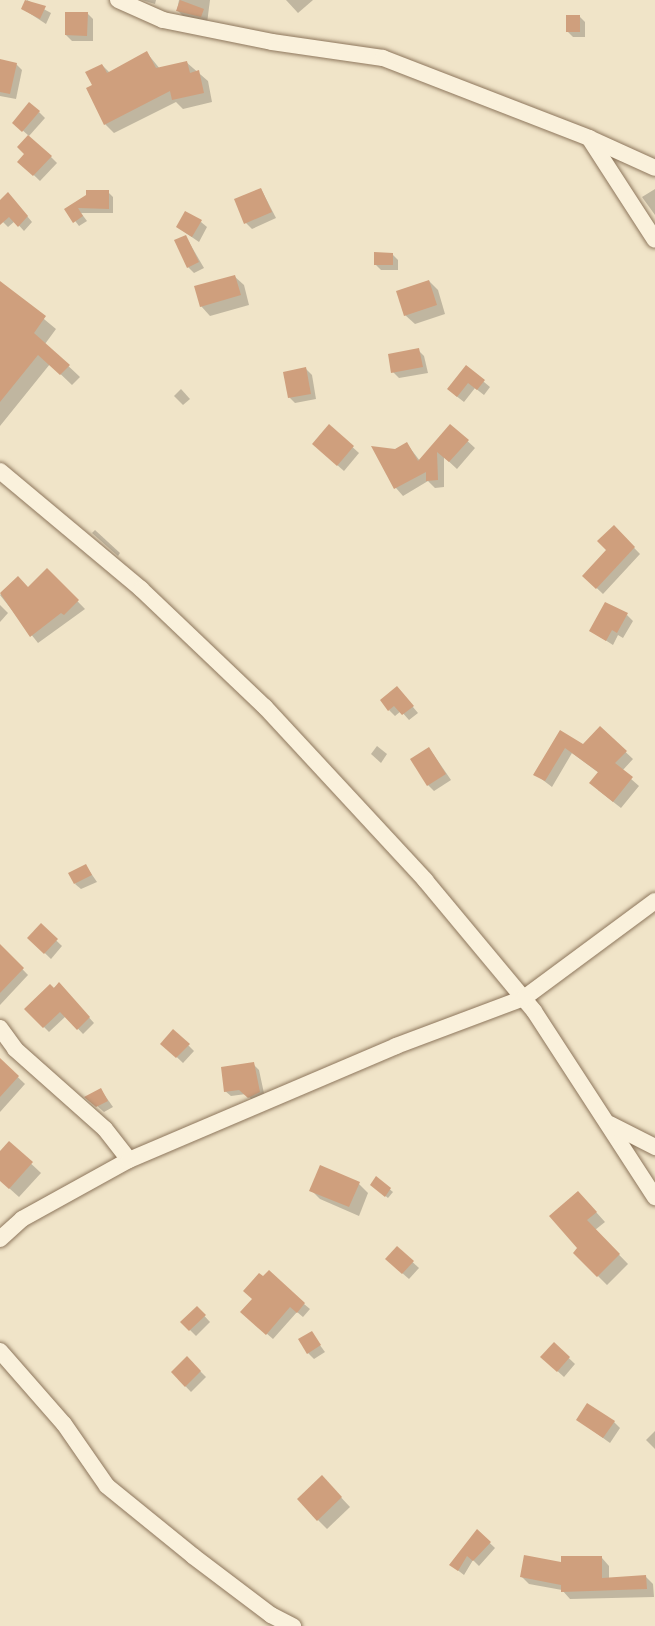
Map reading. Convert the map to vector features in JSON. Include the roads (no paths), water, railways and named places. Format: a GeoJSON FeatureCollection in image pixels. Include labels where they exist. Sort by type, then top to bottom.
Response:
{"type":"FeatureCollection","features":[{"type":"Feature","properties":{"kind":"street"},"geometry":{"type":"LineString","coordinates":[[118,0],[163,20],[272,42],[383,58],[589,138],[655,168]]}},
{"type":"Feature","properties":{"kind":"street"},"geometry":{"type":"LineString","coordinates":[[589,138],[655,240]]}},
{"type":"Feature","properties":{"kind":"street"},"geometry":{"type":"LineString","coordinates":[[0,471],[141,589],[265,708],[425,880],[524,998],[610,1124],[655,1197]]}},
{"type":"Feature","properties":{"kind":"street"},"geometry":{"type":"LineString","coordinates":[[0,1239],[22,1219],[129,1160],[396,1046],[524,998],[655,901]]}},
{"type":"Feature","properties":{"kind":"street"},"geometry":{"type":"LineString","coordinates":[[0,1028],[15,1048],[105,1129],[129,1160]]}},
{"type":"Feature","properties":{"kind":"street"},"geometry":{"type":"LineString","coordinates":[[610,1124],[655,1147]]}},
{"type":"Feature","properties":{"kind":"street"},"geometry":{"type":"LineString","coordinates":[[0,1351],[64,1425],[107,1486],[193,1556],[271,1615],[293,1626]]}}]}
